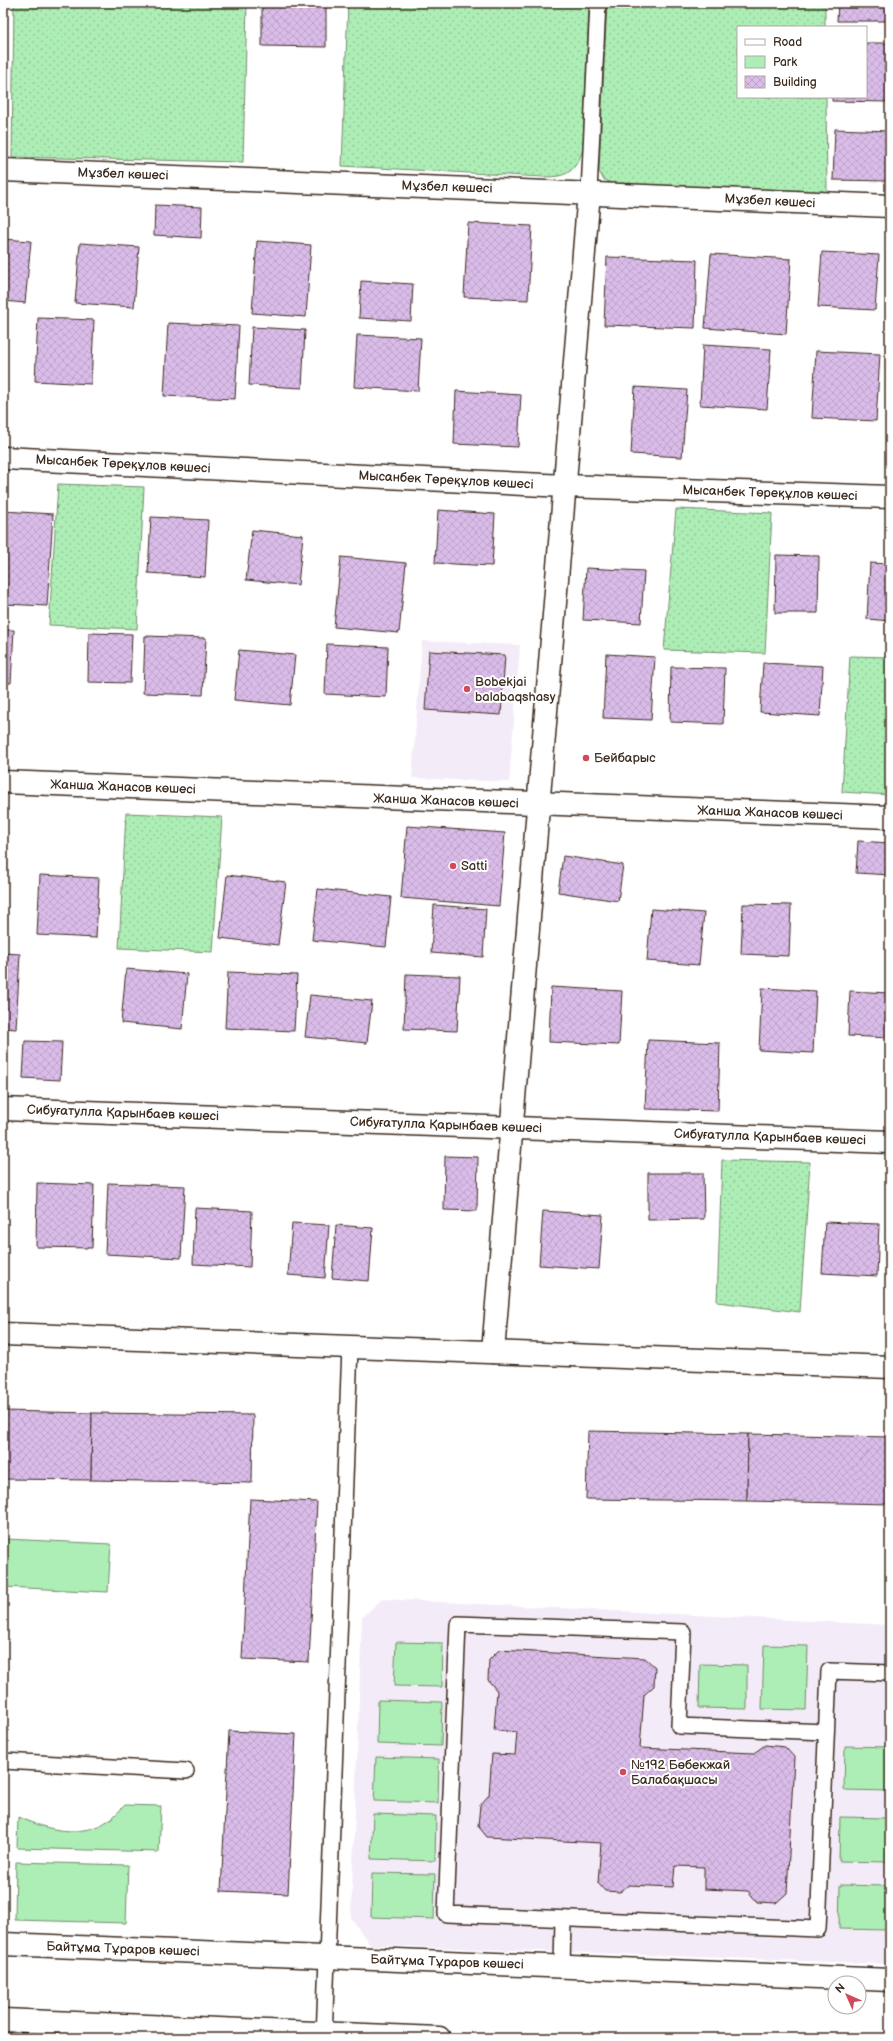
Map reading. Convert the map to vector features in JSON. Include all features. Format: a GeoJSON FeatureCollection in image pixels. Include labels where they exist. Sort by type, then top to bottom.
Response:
{"type":"FeatureCollection","features":[{"type":"Feature","properties":{"kind":"street","name":"Мұзбел көшесі"},"geometry":{"type":"LineString","coordinates":[[3,170],[589,192],[890,206]]}},
{"type":"Feature","properties":{"kind":"street"},"geometry":{"type":"LineString","coordinates":[[493,1352],[589,192]]}},
{"type":"Feature","properties":{"kind":"street","name":"Мысанбек Төреқұлов көшесі"},"geometry":{"type":"LineString","coordinates":[[3,458],[564,486],[890,497]]}},
{"type":"Feature","properties":{"kind":"street","name":"Жанша Жанасов көшесі"},"geometry":{"type":"LineString","coordinates":[[3,782],[890,817]]}},
{"type":"Feature","properties":{"kind":"street","name":"Сибуғатулла Қарынбаев көшесі"},"geometry":{"type":"LineString","coordinates":[[3,1108],[890,1142]]}},
{"type":"Feature","properties":{"kind":"street"},"geometry":{"type":"LineString","coordinates":[[3,1334],[890,1367]]}},
{"type":"Feature","properties":{"kind":"street","name":"Байтұма Тұраров көшесі"},"geometry":{"type":"LineString","coordinates":[[3,1944],[890,1980]]}},
{"type":"Feature","properties":{"kind":"street"},"geometry":{"type":"LineString","coordinates":[[3,2020],[324,2036],[439,2038]]}},
{"type":"Feature","properties":{"kind":"lane"},"geometry":{"type":"LineString","coordinates":[[589,192],[598,3]]}},
{"type":"Feature","properties":{"kind":"lane"},"geometry":{"type":"LineString","coordinates":[[324,2036],[350,1347]]}},
{"type":"Feature","properties":{"kind":"lane"},"geometry":{"type":"LineString","coordinates":[[826,1732],[680,1726],[683,1632],[458,1624],[446,1914],[818,1929],[829,1671],[890,1673]]}},
{"type":"Feature","properties":{"kind":"lane"},"geometry":{"type":"LineString","coordinates":[[3,1761],[186,1771]]}},
{"type":"Feature","properties":{"kind":"lane"},"geometry":{"type":"LineString","coordinates":[[562,1967],[563,1919]]}},
{"type":"Feature","properties":{"kind":"shaded area","name":"Bobekjai balabaqshasy"},"geometry":{"type":"Polygon","coordinates":[[[422,641],[520,645],[509,782],[412,778],[422,641]]]}},
{"type":"Feature","properties":{"kind":"shaded area","name":"№192 Бөбекжай Балабақшасы"},"geometry":{"type":"Polygon","coordinates":[[[382,1599],[890,1625],[890,1964],[370,1945],[351,1918],[362,1617],[382,1599]]]}},
{"type":"Feature","properties":{"kind":"green space"},"geometry":{"type":"Polygon","coordinates":[[[14,3],[247,3],[243,162],[12,157],[14,3]]]}},
{"type":"Feature","properties":{"kind":"green space"},"geometry":{"type":"Polygon","coordinates":[[[348,3],[589,3],[583,150],[573,169],[564,175],[543,177],[342,166],[348,3]]]}},
{"type":"Feature","properties":{"kind":"green space"},"geometry":{"type":"Polygon","coordinates":[[[607,3],[825,3],[825,26],[737,26],[737,98],[826,98],[827,193],[617,186],[603,179],[599,171],[607,3]]]}},
{"type":"Feature","properties":{"kind":"green space"},"geometry":{"type":"Polygon","coordinates":[[[58,484],[144,487],[137,629],[49,625],[58,484]]]}},
{"type":"Feature","properties":{"kind":"green space"},"geometry":{"type":"Polygon","coordinates":[[[676,509],[772,513],[765,653],[664,650],[676,509]]]}},
{"type":"Feature","properties":{"kind":"green space"},"geometry":{"type":"Polygon","coordinates":[[[850,656],[890,657],[890,795],[842,792],[850,656]]]}},
{"type":"Feature","properties":{"kind":"green space"},"geometry":{"type":"Polygon","coordinates":[[[126,813],[222,817],[213,952],[119,948],[126,813]]]}},
{"type":"Feature","properties":{"kind":"green space"},"geometry":{"type":"Polygon","coordinates":[[[722,1160],[810,1162],[800,1312],[717,1302],[722,1160]]]}},
{"type":"Feature","properties":{"kind":"green space"},"geometry":{"type":"Polygon","coordinates":[[[6,1539],[111,1544],[108,1592],[4,1587],[6,1539]]]}},
{"type":"Feature","properties":{"kind":"green space"},"geometry":{"type":"Polygon","coordinates":[[[396,1642],[443,1643],[442,1687],[394,1686],[396,1642]]]}},
{"type":"Feature","properties":{"kind":"green space"},"geometry":{"type":"Polygon","coordinates":[[[764,1645],[808,1646],[806,1710],[762,1709],[764,1645]]]}},
{"type":"Feature","properties":{"kind":"green space"},"geometry":{"type":"Polygon","coordinates":[[[700,1664],[747,1665],[747,1709],[699,1708],[700,1664]]]}},
{"type":"Feature","properties":{"kind":"green space"},"geometry":{"type":"Polygon","coordinates":[[[378,1700],[442,1702],[441,1746],[377,1744],[378,1700]]]}},
{"type":"Feature","properties":{"kind":"green space"},"geometry":{"type":"Polygon","coordinates":[[[845,1746],[890,1747],[890,1791],[844,1790],[845,1746]]]}},
{"type":"Feature","properties":{"kind":"green space"},"geometry":{"type":"Polygon","coordinates":[[[376,1757],[439,1759],[438,1803],[374,1801],[376,1757]]]}},
{"type":"Feature","properties":{"kind":"green space"},"geometry":{"type":"Polygon","coordinates":[[[125,1805],[161,1806],[159,1852],[17,1848],[18,1817],[52,1829],[76,1831],[98,1826],[115,1815],[125,1805]]]}},
{"type":"Feature","properties":{"kind":"green space"},"geometry":{"type":"Polygon","coordinates":[[[373,1814],[436,1816],[435,1861],[371,1859],[373,1814]]]}},
{"type":"Feature","properties":{"kind":"green space"},"geometry":{"type":"Polygon","coordinates":[[[840,1817],[888,1818],[887,1862],[839,1861],[840,1817]]]}},
{"type":"Feature","properties":{"kind":"green space"},"geometry":{"type":"Polygon","coordinates":[[[16,1862],[128,1865],[126,1923],[15,1920],[16,1862]]]}},
{"type":"Feature","properties":{"kind":"green space"},"geometry":{"type":"Polygon","coordinates":[[[372,1873],[435,1874],[434,1919],[371,1917],[372,1873]]]}},
{"type":"Feature","properties":{"kind":"green space"},"geometry":{"type":"Polygon","coordinates":[[[840,1885],[888,1886],[887,1930],[839,1929],[840,1885]]]}},
{"type":"Feature","properties":{"kind":"building"},"geometry":{"type":"Polygon","coordinates":[[[262,3],[326,3],[326,47],[262,46],[262,3]]]}},
{"type":"Feature","properties":{"kind":"building"},"geometry":{"type":"Polygon","coordinates":[[[838,3],[890,3],[890,21],[837,21],[838,3]]]}},
{"type":"Feature","properties":{"kind":"building"},"geometry":{"type":"Polygon","coordinates":[[[867,43],[890,43],[890,102],[832,101],[832,98],[867,98],[867,43]]]}},
{"type":"Feature","properties":{"kind":"building"},"geometry":{"type":"Polygon","coordinates":[[[835,129],[890,131],[890,181],[833,180],[835,129]]]}},
{"type":"Feature","properties":{"kind":"building"},"geometry":{"type":"Polygon","coordinates":[[[155,205],[202,207],[201,238],[154,235],[155,205]]]}},
{"type":"Feature","properties":{"kind":"building"},"geometry":{"type":"Polygon","coordinates":[[[468,223],[532,226],[528,300],[464,297],[468,223]]]}},
{"type":"Feature","properties":{"kind":"building"},"geometry":{"type":"Polygon","coordinates":[[[3,239],[31,241],[25,303],[3,301],[3,239]]]}},
{"type":"Feature","properties":{"kind":"building"},"geometry":{"type":"Polygon","coordinates":[[[257,241],[311,245],[306,317],[252,313],[257,241]]]}},
{"type":"Feature","properties":{"kind":"building"},"geometry":{"type":"Polygon","coordinates":[[[80,243],[139,247],[134,307],[75,303],[80,243]]]}},
{"type":"Feature","properties":{"kind":"building"},"geometry":{"type":"Polygon","coordinates":[[[822,252],[879,255],[875,310],[818,307],[822,252]]]}},
{"type":"Feature","properties":{"kind":"building"},"geometry":{"type":"Polygon","coordinates":[[[711,254],[791,259],[786,334],[705,328],[711,254]]]}},
{"type":"Feature","properties":{"kind":"building"},"geometry":{"type":"Polygon","coordinates":[[[607,257],[697,260],[695,328],[604,325],[607,257]]]}},
{"type":"Feature","properties":{"kind":"building"},"geometry":{"type":"Polygon","coordinates":[[[361,281],[413,284],[411,321],[359,318],[361,281]]]}},
{"type":"Feature","properties":{"kind":"building"},"geometry":{"type":"Polygon","coordinates":[[[38,318],[94,320],[91,384],[35,381],[38,318]]]}},
{"type":"Feature","properties":{"kind":"building"},"geometry":{"type":"Polygon","coordinates":[[[168,323],[239,326],[235,399],[164,396],[168,323]]]}},
{"type":"Feature","properties":{"kind":"building"},"geometry":{"type":"Polygon","coordinates":[[[252,327],[305,330],[302,388],[249,385],[252,327]]]}},
{"type":"Feature","properties":{"kind":"building"},"geometry":{"type":"Polygon","coordinates":[[[357,335],[421,338],[418,391],[354,387],[357,335]]]}},
{"type":"Feature","properties":{"kind":"building"},"geometry":{"type":"Polygon","coordinates":[[[703,345],[771,349],[767,409],[700,405],[703,345]]]}},
{"type":"Feature","properties":{"kind":"building"},"geometry":{"type":"Polygon","coordinates":[[[816,351],[880,354],[876,421],[812,418],[816,351]]]}},
{"type":"Feature","properties":{"kind":"building"},"geometry":{"type":"Polygon","coordinates":[[[635,387],[687,390],[682,457],[631,454],[635,387]]]}},
{"type":"Feature","properties":{"kind":"building"},"geometry":{"type":"Polygon","coordinates":[[[456,391],[521,395],[518,447],[454,444],[456,391]]]}},
{"type":"Feature","properties":{"kind":"building"},"geometry":{"type":"Polygon","coordinates":[[[438,510],[495,514],[492,566],[435,563],[438,510]]]}},
{"type":"Feature","properties":{"kind":"building"},"geometry":{"type":"Polygon","coordinates":[[[3,511],[53,514],[47,606],[3,604],[3,511]]]}},
{"type":"Feature","properties":{"kind":"building"},"geometry":{"type":"Polygon","coordinates":[[[151,517],[208,520],[205,577],[148,573],[151,517]]]}},
{"type":"Feature","properties":{"kind":"building"},"geometry":{"type":"Polygon","coordinates":[[[252,530],[303,535],[298,585],[246,580],[252,530]]]}},
{"type":"Feature","properties":{"kind":"building"},"geometry":{"type":"Polygon","coordinates":[[[776,555],[819,556],[818,613],[775,613],[776,555]]]}},
{"type":"Feature","properties":{"kind":"building"},"geometry":{"type":"Polygon","coordinates":[[[341,557],[406,563],[399,633],[334,627],[341,557]]]}},
{"type":"Feature","properties":{"kind":"building"},"geometry":{"type":"Polygon","coordinates":[[[870,563],[890,564],[890,621],[867,619],[870,563]]]}},
{"type":"Feature","properties":{"kind":"building"},"geometry":{"type":"Polygon","coordinates":[[[586,568],[644,571],[641,623],[583,620],[586,568]]]}},
{"type":"Feature","properties":{"kind":"building"},"geometry":{"type":"Polygon","coordinates":[[[3,630],[14,630],[11,683],[3,683],[3,630]]]}},
{"type":"Feature","properties":{"kind":"building"},"geometry":{"type":"Polygon","coordinates":[[[89,633],[132,634],[130,683],[88,682],[89,633]]]}},
{"type":"Feature","properties":{"kind":"building"},"geometry":{"type":"Polygon","coordinates":[[[145,636],[206,638],[203,695],[143,693],[145,636]]]}},
{"type":"Feature","properties":{"kind":"building"},"geometry":{"type":"Polygon","coordinates":[[[327,644],[388,647],[386,697],[325,694],[327,644]]]}},
{"type":"Feature","properties":{"kind":"building"},"geometry":{"type":"Polygon","coordinates":[[[239,650],[295,655],[290,705],[234,700],[239,650]]]}},
{"type":"Feature","properties":{"kind":"building"},"geometry":{"type":"Polygon","coordinates":[[[429,651],[505,655],[501,715],[425,710],[429,651]]]}},
{"type":"Feature","properties":{"kind":"building"},"geometry":{"type":"Polygon","coordinates":[[[606,654],[655,657],[651,720],[603,718],[606,654]]]}},
{"type":"Feature","properties":{"kind":"building"},"geometry":{"type":"Polygon","coordinates":[[[763,663],[823,666],[820,716],[760,712],[763,663]]]}},
{"type":"Feature","properties":{"kind":"building"},"geometry":{"type":"Polygon","coordinates":[[[671,667],[725,668],[723,724],[670,722],[671,667]]]}},
{"type":"Feature","properties":{"kind":"building"},"geometry":{"type":"Polygon","coordinates":[[[407,826],[505,833],[499,906],[401,898],[407,826]]]}},
{"type":"Feature","properties":{"kind":"building"},"geometry":{"type":"Polygon","coordinates":[[[858,841],[890,843],[890,875],[856,873],[858,841]]]}},
{"type":"Feature","properties":{"kind":"building"},"geometry":{"type":"Polygon","coordinates":[[[563,856],[623,865],[618,901],[558,892],[563,856]]]}},
{"type":"Feature","properties":{"kind":"building"},"geometry":{"type":"Polygon","coordinates":[[[40,875],[99,878],[96,938],[37,935],[40,875]]]}},
{"type":"Feature","properties":{"kind":"building"},"geometry":{"type":"Polygon","coordinates":[[[227,875],[286,882],[278,945],[220,938],[227,875]]]}},
{"type":"Feature","properties":{"kind":"building"},"geometry":{"type":"Polygon","coordinates":[[[318,889],[391,897],[386,947],[312,940],[318,889]]]}},
{"type":"Feature","properties":{"kind":"building"},"geometry":{"type":"Polygon","coordinates":[[[743,904],[791,905],[789,956],[741,954],[743,904]]]}},
{"type":"Feature","properties":{"kind":"building"},"geometry":{"type":"Polygon","coordinates":[[[434,905],[486,909],[483,957],[431,953],[434,905]]]}},
{"type":"Feature","properties":{"kind":"building"},"geometry":{"type":"Polygon","coordinates":[[[651,909],[704,913],[699,965],[647,961],[651,909]]]}},
{"type":"Feature","properties":{"kind":"building"},"geometry":{"type":"Polygon","coordinates":[[[3,953],[20,954],[16,1029],[3,1028],[3,953]]]}},
{"type":"Feature","properties":{"kind":"building"},"geometry":{"type":"Polygon","coordinates":[[[126,969],[187,974],[182,1029],[121,1023],[126,969]]]}},
{"type":"Feature","properties":{"kind":"building"},"geometry":{"type":"Polygon","coordinates":[[[228,972],[297,975],[294,1031],[225,1028],[228,972]]]}},
{"type":"Feature","properties":{"kind":"building"},"geometry":{"type":"Polygon","coordinates":[[[406,974],[460,976],[457,1031],[404,1029],[406,974]]]}},
{"type":"Feature","properties":{"kind":"building"},"geometry":{"type":"Polygon","coordinates":[[[551,987],[622,991],[619,1045],[549,1042],[551,987]]]}},
{"type":"Feature","properties":{"kind":"building"},"geometry":{"type":"Polygon","coordinates":[[[762,988],[816,991],[813,1053],[759,1050],[762,988]]]}},
{"type":"Feature","properties":{"kind":"building"},"geometry":{"type":"Polygon","coordinates":[[[850,991],[890,993],[890,1038],[848,1036],[850,991]]]}},
{"type":"Feature","properties":{"kind":"building"},"geometry":{"type":"Polygon","coordinates":[[[310,995],[372,1001],[367,1043],[305,1037],[310,995]]]}},
{"type":"Feature","properties":{"kind":"building"},"geometry":{"type":"Polygon","coordinates":[[[648,1040],[720,1043],[718,1111],[645,1109],[648,1040]]]}},
{"type":"Feature","properties":{"kind":"building"},"geometry":{"type":"Polygon","coordinates":[[[25,1041],[62,1042],[60,1080],[23,1078],[25,1041]]]}},
{"type":"Feature","properties":{"kind":"building"},"geometry":{"type":"Polygon","coordinates":[[[445,1156],[478,1157],[477,1211],[444,1210],[445,1156]]]}},
{"type":"Feature","properties":{"kind":"building"},"geometry":{"type":"Polygon","coordinates":[[[648,1173],[703,1173],[704,1219],[648,1220],[648,1173]]]}},
{"type":"Feature","properties":{"kind":"building"},"geometry":{"type":"Polygon","coordinates":[[[37,1183],[94,1185],[92,1248],[36,1247],[37,1183]]]}},
{"type":"Feature","properties":{"kind":"building"},"geometry":{"type":"Polygon","coordinates":[[[108,1183],[185,1186],[181,1258],[105,1254],[108,1183]]]}},
{"type":"Feature","properties":{"kind":"building"},"geometry":{"type":"Polygon","coordinates":[[[195,1208],[252,1211],[250,1267],[193,1264],[195,1208]]]}},
{"type":"Feature","properties":{"kind":"building"},"geometry":{"type":"Polygon","coordinates":[[[543,1211],[603,1215],[599,1269],[539,1265],[543,1211]]]}},
{"type":"Feature","properties":{"kind":"building"},"geometry":{"type":"Polygon","coordinates":[[[825,1222],[879,1224],[877,1276],[822,1273],[825,1222]]]}},
{"type":"Feature","properties":{"kind":"building"},"geometry":{"type":"Polygon","coordinates":[[[292,1223],[329,1225],[325,1278],[288,1275],[292,1223]]]}},
{"type":"Feature","properties":{"kind":"building"},"geometry":{"type":"Polygon","coordinates":[[[336,1225],[373,1228],[369,1281],[332,1278],[336,1225]]]}},
{"type":"Feature","properties":{"kind":"building"},"geometry":{"type":"Polygon","coordinates":[[[3,1411],[92,1413],[91,1480],[3,1479],[3,1411]]]}},
{"type":"Feature","properties":{"kind":"building"},"geometry":{"type":"Polygon","coordinates":[[[92,1413],[253,1415],[252,1483],[91,1480],[92,1413]]]}},
{"type":"Feature","properties":{"kind":"building"},"geometry":{"type":"Polygon","coordinates":[[[588,1431],[748,1434],[747,1501],[586,1499],[588,1431]]]}},
{"type":"Feature","properties":{"kind":"building"},"geometry":{"type":"Polygon","coordinates":[[[748,1434],[890,1437],[890,1504],[747,1501],[748,1434]]]}},
{"type":"Feature","properties":{"kind":"building"},"geometry":{"type":"Polygon","coordinates":[[[250,1499],[317,1502],[309,1662],[242,1659],[250,1499]]]}},
{"type":"Feature","properties":{"kind":"building"},"geometry":{"type":"Polygon","coordinates":[[[499,1650],[645,1658],[655,1667],[654,1686],[644,1695],[640,1748],[754,1753],[765,1745],[785,1747],[794,1757],[787,1893],[776,1903],[757,1902],[748,1891],[704,1889],[704,1867],[675,1866],[673,1887],[629,1885],[620,1892],[605,1891],[598,1883],[601,1843],[487,1837],[478,1826],[480,1805],[489,1795],[492,1754],[515,1755],[517,1732],[494,1730],[497,1691],[488,1680],[489,1660],[499,1650]]]}},
{"type":"Feature","properties":{"kind":"building"},"geometry":{"type":"Polygon","coordinates":[[[229,1731],[296,1734],[288,1894],[221,1891],[229,1731]]]}},
{"type":"Feature","properties":{"kind":"place","name":"Bobekjai balabaqshasy"},"geometry":{"type":"Point","coordinates":[467,689]}},
{"type":"Feature","properties":{"kind":"place","name":"Бейбарыс"},"geometry":{"type":"Point","coordinates":[586,758]}},
{"type":"Feature","properties":{"kind":"place","name":"Satti"},"geometry":{"type":"Point","coordinates":[453,866]}},
{"type":"Feature","properties":{"kind":"place","name":"№192 Бөбекжай Балабақшасы"},"geometry":{"type":"Point","coordinates":[623,1772]}}]}
